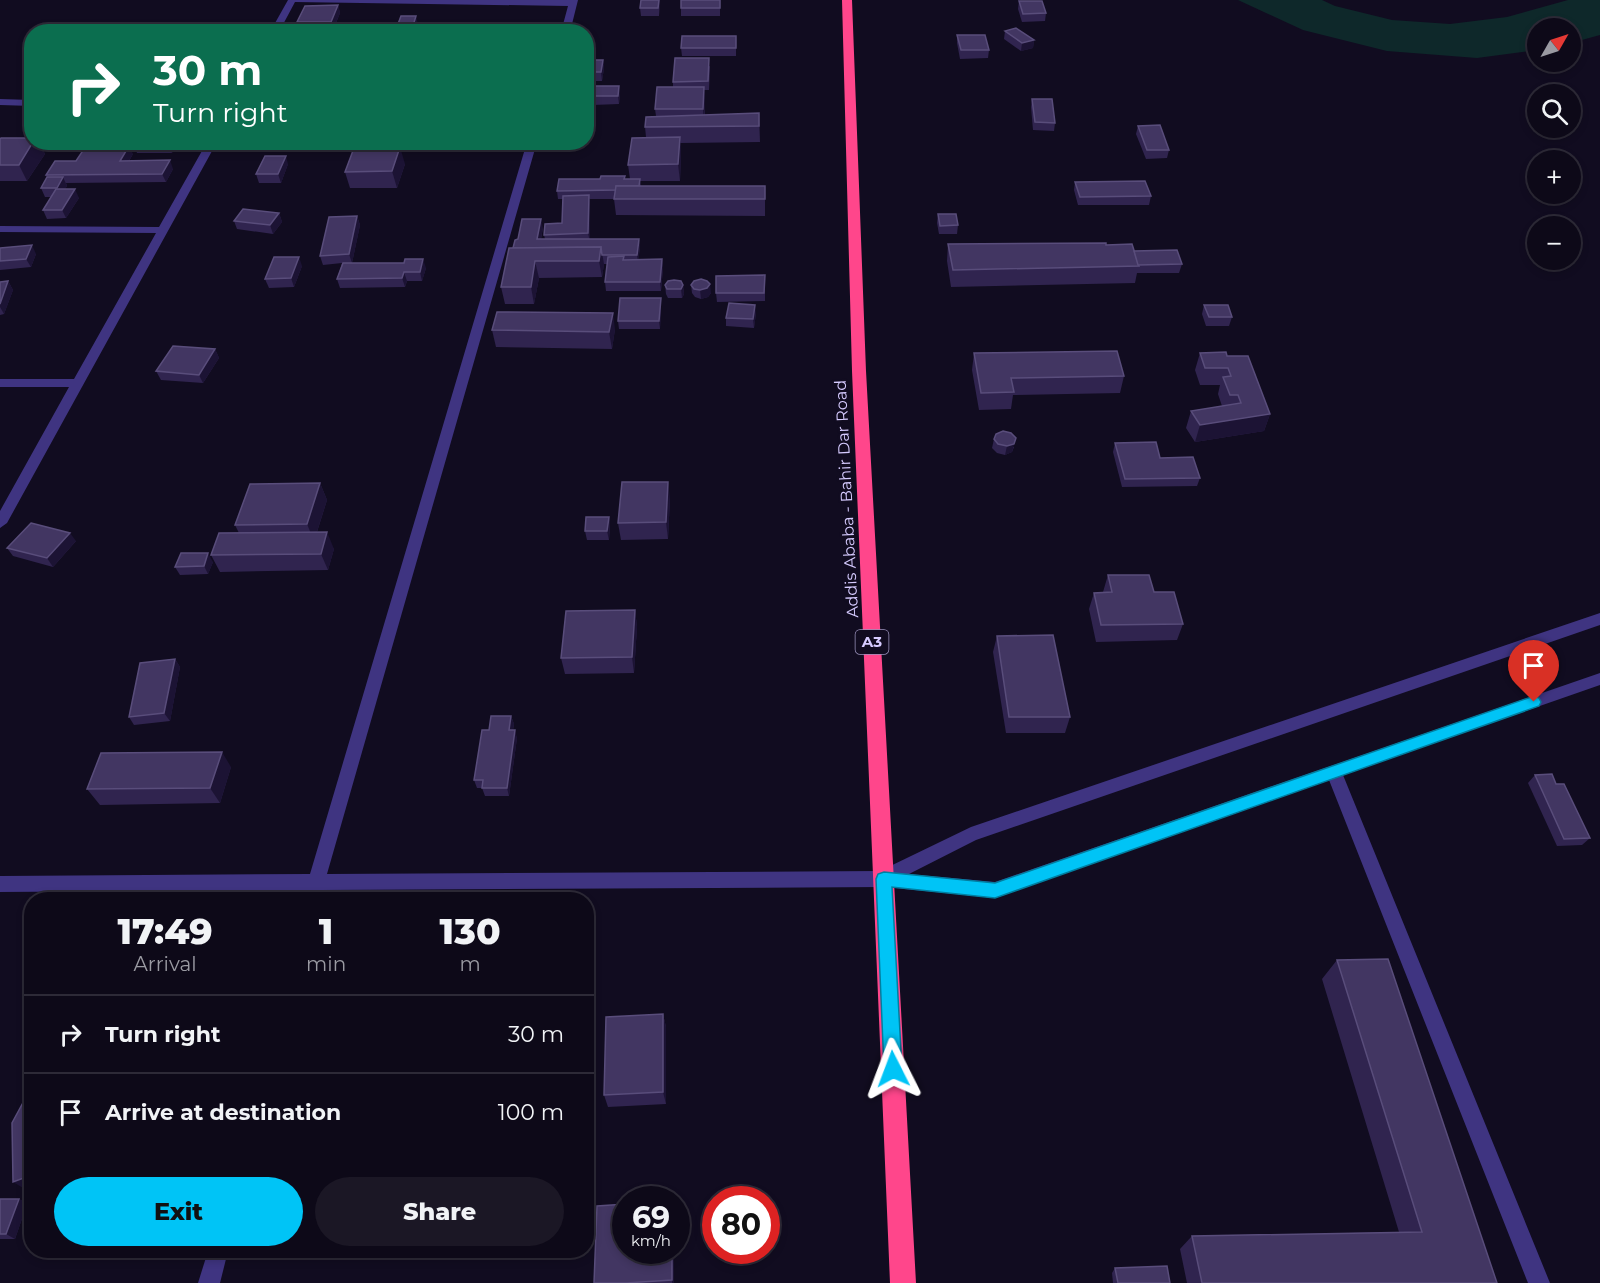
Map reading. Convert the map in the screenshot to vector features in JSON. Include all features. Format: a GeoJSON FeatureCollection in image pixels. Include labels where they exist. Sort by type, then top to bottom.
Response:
{"type":"FeatureCollection","features":[{"type":"Feature","properties":{"kind":"highway","name":"Addis Ababa - Bahir Dar Road"},"geometry":{"type":"LineString","coordinates":[[847,0],[860,382],[903,1283]]}},
{"type":"Feature","properties":{"kind":"street"},"geometry":{"type":"LineString","coordinates":[[279,24],[294,0],[574,1],[567,24]]}},
{"type":"Feature","properties":{"kind":"street"},"geometry":{"type":"LineString","coordinates":[[0,102],[24,103]]}},
{"type":"Feature","properties":{"kind":"street"},"geometry":{"type":"LineString","coordinates":[[0,524],[208,150]]}},
{"type":"Feature","properties":{"kind":"street"},"geometry":{"type":"LineString","coordinates":[[313,892],[530,150]]}},
{"type":"Feature","properties":{"kind":"street"},"geometry":{"type":"LineString","coordinates":[[0,229],[164,230]]}},
{"type":"Feature","properties":{"kind":"street"},"geometry":{"type":"LineString","coordinates":[[0,383],[78,383]]}},
{"type":"Feature","properties":{"kind":"street"},"geometry":{"type":"LineString","coordinates":[[884,879],[970,834],[1600,620]]}},
{"type":"Feature","properties":{"kind":"street"},"geometry":{"type":"LineString","coordinates":[[0,884],[884,879],[995,890],[1600,679]]}},
{"type":"Feature","properties":{"kind":"street"},"geometry":{"type":"LineString","coordinates":[[1334,772],[1539,1283]]}},
{"type":"Feature","properties":{"kind":"street"},"geometry":{"type":"LineString","coordinates":[[209,1283],[216,1258]]}},
{"type":"Feature","properties":{"kind":"green space"},"geometry":{"type":"Polygon","coordinates":[[[1238,0],[1322,0],[1335,6],[1392,20],[1450,24],[1507,17],[1568,0],[1600,0],[1600,35],[1581,40],[1581,18],[1527,18],[1527,51],[1477,58],[1387,51],[1303,30],[1238,0]]]}},
{"type":"Feature","properties":{"kind":"building"},"geometry":{"type":"Polygon","coordinates":[[[641,0],[659,0],[658,8],[640,8],[641,0]]]}},
{"type":"Feature","properties":{"kind":"building"},"geometry":{"type":"Polygon","coordinates":[[[681,0],[720,0],[720,8],[681,8],[681,0]]]}},
{"type":"Feature","properties":{"kind":"building"},"geometry":{"type":"Polygon","coordinates":[[[1019,1],[1042,1],[1046,13],[1023,14],[1019,1]]]}},
{"type":"Feature","properties":{"kind":"building"},"geometry":{"type":"Polygon","coordinates":[[[338,5],[331,22],[297,22],[305,6],[338,5]]]}},
{"type":"Feature","properties":{"kind":"building"},"geometry":{"type":"Polygon","coordinates":[[[401,16],[416,16],[414,24],[398,24],[401,16]]]}},
{"type":"Feature","properties":{"kind":"building"},"geometry":{"type":"Polygon","coordinates":[[[1016,28],[1034,40],[1022,43],[1005,31],[1016,28]]]}},
{"type":"Feature","properties":{"kind":"building"},"geometry":{"type":"Polygon","coordinates":[[[957,35],[985,35],[989,50],[961,50],[957,35]]]}},
{"type":"Feature","properties":{"kind":"building"},"geometry":{"type":"Polygon","coordinates":[[[682,36],[736,36],[736,48],[681,48],[682,36]]]}},
{"type":"Feature","properties":{"kind":"building"},"geometry":{"type":"Polygon","coordinates":[[[675,58],[709,58],[708,81],[673,82],[675,58]]]}},
{"type":"Feature","properties":{"kind":"building"},"geometry":{"type":"Polygon","coordinates":[[[594,60],[603,60],[601,72],[594,72],[594,60]]]}},
{"type":"Feature","properties":{"kind":"building"},"geometry":{"type":"Polygon","coordinates":[[[594,86],[619,86],[618,96],[594,96],[594,86]]]}},
{"type":"Feature","properties":{"kind":"building"},"geometry":{"type":"Polygon","coordinates":[[[657,87],[704,87],[703,109],[655,109],[657,87]]]}},
{"type":"Feature","properties":{"kind":"building"},"geometry":{"type":"Polygon","coordinates":[[[1032,99],[1052,99],[1055,123],[1035,122],[1032,99]]]}},
{"type":"Feature","properties":{"kind":"building"},"geometry":{"type":"Polygon","coordinates":[[[759,113],[759,126],[645,127],[646,117],[759,113]]]}},
{"type":"Feature","properties":{"kind":"building"},"geometry":{"type":"Polygon","coordinates":[[[1160,125],[1169,150],[1147,150],[1138,126],[1160,125]]]}},
{"type":"Feature","properties":{"kind":"building"},"geometry":{"type":"Polygon","coordinates":[[[680,137],[678,164],[628,165],[632,138],[680,137]]]}},
{"type":"Feature","properties":{"kind":"building"},"geometry":{"type":"Polygon","coordinates":[[[24,138],[24,150],[28,150],[19,165],[0,165],[0,139],[24,138]]]}},
{"type":"Feature","properties":{"kind":"building"},"geometry":{"type":"Polygon","coordinates":[[[83,150],[127,150],[120,161],[170,160],[162,174],[46,175],[55,161],[76,161],[83,150]]]}},
{"type":"Feature","properties":{"kind":"building"},"geometry":{"type":"Polygon","coordinates":[[[353,150],[399,150],[392,171],[345,172],[353,150]]]}},
{"type":"Feature","properties":{"kind":"building"},"geometry":{"type":"Polygon","coordinates":[[[265,156],[286,156],[278,174],[256,174],[265,156]]]}},
{"type":"Feature","properties":{"kind":"building"},"geometry":{"type":"Polygon","coordinates":[[[601,176],[625,176],[624,179],[640,179],[639,186],[616,186],[616,190],[557,191],[559,179],[600,179],[601,176]]]}},
{"type":"Feature","properties":{"kind":"building"},"geometry":{"type":"Polygon","coordinates":[[[47,177],[63,177],[57,188],[41,188],[47,177]]]}},
{"type":"Feature","properties":{"kind":"building"},"geometry":{"type":"Polygon","coordinates":[[[1145,181],[1151,196],[1080,197],[1075,182],[1145,181]]]}},
{"type":"Feature","properties":{"kind":"building"},"geometry":{"type":"Polygon","coordinates":[[[616,186],[765,186],[765,199],[614,199],[616,186]]]}},
{"type":"Feature","properties":{"kind":"building"},"geometry":{"type":"Polygon","coordinates":[[[56,189],[75,189],[62,210],[43,210],[56,189]]]}},
{"type":"Feature","properties":{"kind":"building"},"geometry":{"type":"Polygon","coordinates":[[[589,195],[588,233],[544,235],[545,224],[562,223],[563,196],[589,195]]]}},
{"type":"Feature","properties":{"kind":"building"},"geometry":{"type":"Polygon","coordinates":[[[243,209],[279,213],[270,225],[234,221],[243,209]]]}},
{"type":"Feature","properties":{"kind":"building"},"geometry":{"type":"Polygon","coordinates":[[[938,214],[956,214],[958,225],[940,226],[938,214]]]}},
{"type":"Feature","properties":{"kind":"building"},"geometry":{"type":"Polygon","coordinates":[[[357,216],[349,254],[320,256],[329,217],[357,216]]]}},
{"type":"Feature","properties":{"kind":"building"},"geometry":{"type":"Polygon","coordinates":[[[522,219],[541,219],[537,239],[639,239],[637,255],[602,255],[601,247],[513,248],[515,240],[518,239],[522,219]]]}},
{"type":"Feature","properties":{"kind":"building"},"geometry":{"type":"Polygon","coordinates":[[[1106,243],[1106,245],[1132,244],[1139,266],[953,270],[948,244],[1106,243]]]}},
{"type":"Feature","properties":{"kind":"building"},"geometry":{"type":"Polygon","coordinates":[[[32,245],[26,259],[0,261],[0,248],[32,245]]]}},
{"type":"Feature","properties":{"kind":"building"},"geometry":{"type":"Polygon","coordinates":[[[601,247],[599,261],[535,261],[531,287],[501,287],[509,248],[601,247]]]}},
{"type":"Feature","properties":{"kind":"building"},"geometry":{"type":"Polygon","coordinates":[[[1177,250],[1182,264],[1138,265],[1134,251],[1177,250]]]}},
{"type":"Feature","properties":{"kind":"building"},"geometry":{"type":"Polygon","coordinates":[[[624,256],[623,260],[662,259],[660,282],[605,282],[608,257],[624,256]]]}},
{"type":"Feature","properties":{"kind":"building"},"geometry":{"type":"Polygon","coordinates":[[[274,257],[299,257],[291,278],[265,279],[274,257]]]}},
{"type":"Feature","properties":{"kind":"building"},"geometry":{"type":"Polygon","coordinates":[[[405,259],[423,259],[420,272],[404,272],[402,278],[337,279],[343,263],[404,263],[405,259]]]}},
{"type":"Feature","properties":{"kind":"building"},"geometry":{"type":"Polygon","coordinates":[[[765,275],[764,293],[716,293],[716,276],[765,275]]]}},
{"type":"Feature","properties":{"kind":"building"},"geometry":{"type":"Polygon","coordinates":[[[701,279],[710,284],[707,288],[694,289],[691,285],[694,281],[701,279]]]}},
{"type":"Feature","properties":{"kind":"building"},"geometry":{"type":"Polygon","coordinates":[[[8,281],[0,304],[0,282],[8,281]]]}},
{"type":"Feature","properties":{"kind":"building"},"geometry":{"type":"Polygon","coordinates":[[[668,281],[681,281],[683,285],[681,289],[667,289],[665,285],[668,281]]]}},
{"type":"Feature","properties":{"kind":"building"},"geometry":{"type":"Polygon","coordinates":[[[620,298],[661,298],[659,321],[618,321],[620,298]]]}},
{"type":"Feature","properties":{"kind":"building"},"geometry":{"type":"Polygon","coordinates":[[[729,303],[755,305],[753,319],[726,318],[729,303]]]}},
{"type":"Feature","properties":{"kind":"building"},"geometry":{"type":"Polygon","coordinates":[[[1204,305],[1228,305],[1232,317],[1209,317],[1204,305]]]}},
{"type":"Feature","properties":{"kind":"building"},"geometry":{"type":"Polygon","coordinates":[[[497,312],[613,313],[609,332],[492,330],[497,312]]]}},
{"type":"Feature","properties":{"kind":"building"},"geometry":{"type":"Polygon","coordinates":[[[173,346],[215,349],[199,375],[156,371],[173,346]]]}},
{"type":"Feature","properties":{"kind":"building"},"geometry":{"type":"Polygon","coordinates":[[[1117,351],[1124,376],[1011,378],[1014,392],[981,393],[974,353],[1117,351]]]}},
{"type":"Feature","properties":{"kind":"building"},"geometry":{"type":"Polygon","coordinates":[[[1226,352],[1227,356],[1248,356],[1270,414],[1200,425],[1191,411],[1241,403],[1238,395],[1230,395],[1223,377],[1231,376],[1228,368],[1205,368],[1200,353],[1226,352]]]}},
{"type":"Feature","properties":{"kind":"building"},"geometry":{"type":"Polygon","coordinates":[[[1003,431],[1011,433],[1016,438],[1014,444],[1007,446],[998,444],[994,439],[996,434],[1003,431]]]}},
{"type":"Feature","properties":{"kind":"building"},"geometry":{"type":"Polygon","coordinates":[[[1156,442],[1160,458],[1193,457],[1200,478],[1125,479],[1115,443],[1156,442]]]}},
{"type":"Feature","properties":{"kind":"building"},"geometry":{"type":"Polygon","coordinates":[[[622,482],[668,482],[666,522],[618,523],[622,482]]]}},
{"type":"Feature","properties":{"kind":"building"},"geometry":{"type":"Polygon","coordinates":[[[320,483],[307,524],[235,525],[250,484],[320,483]]]}},
{"type":"Feature","properties":{"kind":"building"},"geometry":{"type":"Polygon","coordinates":[[[586,517],[609,517],[607,531],[585,531],[586,517]]]}},
{"type":"Feature","properties":{"kind":"building"},"geometry":{"type":"Polygon","coordinates":[[[31,523],[70,533],[47,558],[7,548],[31,523]]]}},
{"type":"Feature","properties":{"kind":"building"},"geometry":{"type":"Polygon","coordinates":[[[327,532],[321,554],[211,555],[219,533],[327,532]]]}},
{"type":"Feature","properties":{"kind":"building"},"geometry":{"type":"Polygon","coordinates":[[[181,553],[208,553],[204,566],[175,567],[181,553]]]}},
{"type":"Feature","properties":{"kind":"building"},"geometry":{"type":"Polygon","coordinates":[[[1108,575],[1149,575],[1154,592],[1174,592],[1183,624],[1101,625],[1094,593],[1112,592],[1108,575]]]}},
{"type":"Feature","properties":{"kind":"building"},"geometry":{"type":"Polygon","coordinates":[[[635,610],[632,657],[561,658],[566,611],[635,610]]]}},
{"type":"Feature","properties":{"kind":"building"},"geometry":{"type":"Polygon","coordinates":[[[1053,635],[1070,717],[1009,717],[997,636],[1053,635]]]}},
{"type":"Feature","properties":{"kind":"building"},"geometry":{"type":"Polygon","coordinates":[[[175,659],[164,713],[129,717],[140,663],[175,659]]]}},
{"type":"Feature","properties":{"kind":"building"},"geometry":{"type":"Polygon","coordinates":[[[491,716],[511,716],[509,730],[515,730],[507,788],[482,788],[483,780],[474,780],[482,730],[489,730],[491,716]]]}},
{"type":"Feature","properties":{"kind":"building"},"geometry":{"type":"Polygon","coordinates":[[[222,752],[210,788],[87,789],[101,753],[222,752]]]}},
{"type":"Feature","properties":{"kind":"building"},"geometry":{"type":"Polygon","coordinates":[[[1552,774],[1556,784],[1564,784],[1590,838],[1564,839],[1535,775],[1552,774]]]}},
{"type":"Feature","properties":{"kind":"building"},"geometry":{"type":"Polygon","coordinates":[[[1388,959],[1497,1283],[1202,1283],[1192,1236],[1422,1232],[1337,960],[1388,959]]]}},
{"type":"Feature","properties":{"kind":"building"},"geometry":{"type":"Polygon","coordinates":[[[663,1014],[663,1092],[604,1095],[606,1017],[663,1014]]]}},
{"type":"Feature","properties":{"kind":"building"},"geometry":{"type":"Polygon","coordinates":[[[24,1101],[24,1178],[13,1182],[12,1123],[24,1101]]]}},
{"type":"Feature","properties":{"kind":"building"},"geometry":{"type":"Polygon","coordinates":[[[0,1199],[19,1199],[6,1234],[0,1234],[0,1199]]]}},
{"type":"Feature","properties":{"kind":"building"},"geometry":{"type":"Polygon","coordinates":[[[612,1205],[612,1264],[672,1264],[672,1280],[594,1283],[597,1206],[612,1205]]]}},
{"type":"Feature","properties":{"kind":"building"},"geometry":{"type":"Polygon","coordinates":[[[1167,1266],[1170,1283],[1118,1283],[1115,1268],[1167,1266]]]}},
{"type":"Feature","properties":{"kind":"route"},"geometry":{"type":"LineString","coordinates":[[893,1069],[884,879],[995,890],[1534,702]]}}]}
